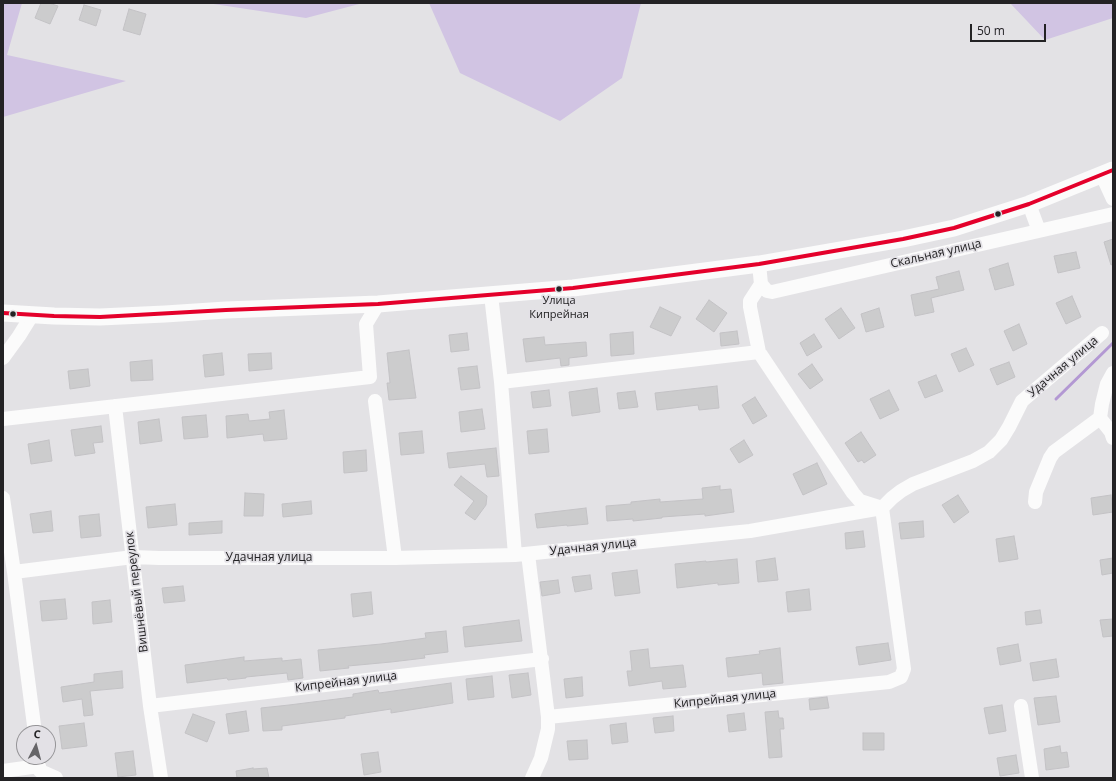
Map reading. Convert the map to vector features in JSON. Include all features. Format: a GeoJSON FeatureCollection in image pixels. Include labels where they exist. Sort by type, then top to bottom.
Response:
{"type":"FeatureCollection","features":[{"type":"Feature","properties":{"kind":"main road"},"geometry":{"type":"LineString","coordinates":[[3,313],[100,317],[378,304],[573,288],[759,264],[903,239],[954,228],[1029,204],[1107,173]]}},
{"type":"Feature","properties":{"kind":"street"},"geometry":{"type":"LineString","coordinates":[[1107,173],[1113,199]]}},
{"type":"Feature","properties":{"kind":"street"},"geometry":{"type":"LineString","coordinates":[[1029,204],[1039,230]]}},
{"type":"Feature","properties":{"kind":"street","name":"Скальная улица"},"geometry":{"type":"LineString","coordinates":[[761,284],[767,291],[772,292],[1113,214]]}},
{"type":"Feature","properties":{"kind":"street"},"geometry":{"type":"LineString","coordinates":[[759,264],[761,284],[750,301],[759,352],[853,493],[860,501],[882,508]]}},
{"type":"Feature","properties":{"kind":"street"},"geometry":{"type":"LineString","coordinates":[[491,295],[522,554],[542,659],[548,717],[548,730],[541,758],[532,778],[529,778]]}},
{"type":"Feature","properties":{"kind":"street"},"geometry":{"type":"LineString","coordinates":[[3,419],[370,377],[366,324],[378,304]]}},
{"type":"Feature","properties":{"kind":"street"},"geometry":{"type":"LineString","coordinates":[[3,358],[32,315]]}},
{"type":"Feature","properties":{"kind":"street","name":"Удачная улица"},"geometry":{"type":"LineString","coordinates":[[14,572],[133,557],[395,558],[522,554],[750,531],[882,508],[901,491],[913,484],[972,461],[989,452],[1001,440],[1022,401],[1102,333]]}},
{"type":"Feature","properties":{"kind":"street"},"geometry":{"type":"LineString","coordinates":[[501,382],[759,352]]}},
{"type":"Feature","properties":{"kind":"street"},"geometry":{"type":"LineString","coordinates":[[1035,502],[1036,492],[1054,452],[1100,418],[1107,384],[1113,372]]}},
{"type":"Feature","properties":{"kind":"street"},"geometry":{"type":"LineString","coordinates":[[375,401],[395,558]]}},
{"type":"Feature","properties":{"kind":"street","name":"Вишнёвый переулок"},"geometry":{"type":"LineString","coordinates":[[115,406],[150,706],[161,778]]}},
{"type":"Feature","properties":{"kind":"street"},"geometry":{"type":"LineString","coordinates":[[1100,418],[1111,432],[1113,438]]}},
{"type":"Feature","properties":{"kind":"street"},"geometry":{"type":"LineString","coordinates":[[3,498],[14,572],[9,587],[34,725]]}},
{"type":"Feature","properties":{"kind":"street","name":"Кипрейная улица"},"geometry":{"type":"LineString","coordinates":[[548,717],[889,682],[901,677],[904,669],[882,508]]}},
{"type":"Feature","properties":{"kind":"street","name":"Кипрейная улица"},"geometry":{"type":"LineString","coordinates":[[150,706],[542,659]]}},
{"type":"Feature","properties":{"kind":"street"},"geometry":{"type":"LineString","coordinates":[[1021,706],[1032,778]]}},
{"type":"Feature","properties":{"kind":"street"},"geometry":{"type":"LineString","coordinates":[[3,771],[39,768],[56,778]]}},
{"type":"Feature","properties":{"kind":"shaded area"},"geometry":{"type":"Polygon","coordinates":[[[3,3],[22,3],[7,55],[126,81],[3,117],[3,3]]]}},
{"type":"Feature","properties":{"kind":"shaded area"},"geometry":{"type":"Polygon","coordinates":[[[207,3],[363,3],[306,18],[207,3]]]}},
{"type":"Feature","properties":{"kind":"shaded area"},"geometry":{"type":"Polygon","coordinates":[[[429,3],[641,3],[622,78],[560,121],[460,73],[429,3]]]}},
{"type":"Feature","properties":{"kind":"shaded area"},"geometry":{"type":"Polygon","coordinates":[[[1010,3],[1113,3],[1113,18],[1045,40],[1010,3]]]}},
{"type":"Feature","properties":{"kind":"building"},"geometry":{"type":"Polygon","coordinates":[[[41,3],[49,3],[58,6],[50,24],[35,18],[41,3]]]}},
{"type":"Feature","properties":{"kind":"building"},"geometry":{"type":"Polygon","coordinates":[[[84,5],[101,10],[96,26],[79,20],[84,5]]]}},
{"type":"Feature","properties":{"kind":"building"},"geometry":{"type":"Polygon","coordinates":[[[129,9],[146,14],[140,35],[123,30],[129,9]]]}},
{"type":"Feature","properties":{"kind":"building"},"geometry":{"type":"Polygon","coordinates":[[[1113,239],[1113,264],[1111,265],[1104,242],[1113,239]]]}},
{"type":"Feature","properties":{"kind":"building"},"geometry":{"type":"Polygon","coordinates":[[[1076,252],[1080,268],[1058,273],[1054,256],[1076,252]]]}},
{"type":"Feature","properties":{"kind":"building"},"geometry":{"type":"Polygon","coordinates":[[[1008,263],[1014,285],[995,290],[989,269],[1008,263]]]}},
{"type":"Feature","properties":{"kind":"building"},"geometry":{"type":"Polygon","coordinates":[[[959,271],[964,290],[931,298],[934,312],[915,316],[911,295],[939,289],[936,277],[959,271]]]}},
{"type":"Feature","properties":{"kind":"building"},"geometry":{"type":"Polygon","coordinates":[[[1072,296],[1081,317],[1066,324],[1056,303],[1072,296]]]}},
{"type":"Feature","properties":{"kind":"building"},"geometry":{"type":"Polygon","coordinates":[[[709,300],[727,313],[714,332],[696,319],[709,300]]]}},
{"type":"Feature","properties":{"kind":"building"},"geometry":{"type":"Polygon","coordinates":[[[660,307],[681,317],[671,336],[650,327],[660,307]]]}},
{"type":"Feature","properties":{"kind":"building"},"geometry":{"type":"Polygon","coordinates":[[[841,308],[855,328],[839,339],[825,319],[841,308]]]}},
{"type":"Feature","properties":{"kind":"building"},"geometry":{"type":"Polygon","coordinates":[[[879,308],[884,327],[866,332],[861,314],[879,308]]]}},
{"type":"Feature","properties":{"kind":"building"},"geometry":{"type":"Polygon","coordinates":[[[1019,324],[1027,344],[1013,351],[1004,331],[1019,324]]]}},
{"type":"Feature","properties":{"kind":"building"},"geometry":{"type":"Polygon","coordinates":[[[737,331],[739,344],[721,346],[720,333],[737,331]]]}},
{"type":"Feature","properties":{"kind":"building"},"geometry":{"type":"Polygon","coordinates":[[[633,332],[634,354],[611,356],[610,334],[633,332]]]}},
{"type":"Feature","properties":{"kind":"building"},"geometry":{"type":"Polygon","coordinates":[[[467,333],[469,350],[451,352],[449,335],[467,333]]]}},
{"type":"Feature","properties":{"kind":"building"},"geometry":{"type":"Polygon","coordinates":[[[814,334],[822,347],[807,356],[800,343],[814,334]]]}},
{"type":"Feature","properties":{"kind":"building"},"geometry":{"type":"Polygon","coordinates":[[[544,337],[545,345],[586,342],[587,356],[569,358],[569,365],[561,366],[560,358],[526,362],[523,339],[544,337]]]}},
{"type":"Feature","properties":{"kind":"building"},"geometry":{"type":"Polygon","coordinates":[[[966,348],[974,365],[959,372],[951,354],[966,348]]]}},
{"type":"Feature","properties":{"kind":"building"},"geometry":{"type":"Polygon","coordinates":[[[409,350],[416,398],[389,400],[387,383],[390,383],[387,353],[409,350]]]}},
{"type":"Feature","properties":{"kind":"building"},"geometry":{"type":"Polygon","coordinates":[[[222,353],[224,375],[205,377],[203,355],[222,353]]]}},
{"type":"Feature","properties":{"kind":"building"},"geometry":{"type":"Polygon","coordinates":[[[271,353],[272,369],[249,371],[248,354],[271,353]]]}},
{"type":"Feature","properties":{"kind":"building"},"geometry":{"type":"Polygon","coordinates":[[[152,360],[153,380],[131,381],[130,362],[152,360]]]}},
{"type":"Feature","properties":{"kind":"building"},"geometry":{"type":"Polygon","coordinates":[[[1009,362],[1015,377],[997,385],[990,369],[1009,362]]]}},
{"type":"Feature","properties":{"kind":"building"},"geometry":{"type":"Polygon","coordinates":[[[812,364],[823,380],[810,389],[798,374],[812,364]]]}},
{"type":"Feature","properties":{"kind":"building"},"geometry":{"type":"Polygon","coordinates":[[[477,366],[480,388],[461,390],[458,368],[477,366]]]}},
{"type":"Feature","properties":{"kind":"building"},"geometry":{"type":"Polygon","coordinates":[[[88,369],[90,386],[70,389],[68,371],[88,369]]]}},
{"type":"Feature","properties":{"kind":"building"},"geometry":{"type":"Polygon","coordinates":[[[936,375],[943,391],[925,398],[918,382],[936,375]]]}},
{"type":"Feature","properties":{"kind":"building"},"geometry":{"type":"Polygon","coordinates":[[[717,386],[719,408],[699,410],[698,405],[657,410],[655,393],[717,386]]]}},
{"type":"Feature","properties":{"kind":"building"},"geometry":{"type":"Polygon","coordinates":[[[597,388],[600,412],[572,416],[569,392],[597,388]]]}},
{"type":"Feature","properties":{"kind":"building"},"geometry":{"type":"Polygon","coordinates":[[[549,390],[551,406],[533,408],[531,392],[549,390]]]}},
{"type":"Feature","properties":{"kind":"building"},"geometry":{"type":"Polygon","coordinates":[[[889,390],[899,410],[880,419],[870,399],[889,390]]]}},
{"type":"Feature","properties":{"kind":"building"},"geometry":{"type":"Polygon","coordinates":[[[635,391],[638,407],[619,409],[617,393],[635,391]]]}},
{"type":"Feature","properties":{"kind":"building"},"geometry":{"type":"Polygon","coordinates":[[[755,397],[767,416],[753,424],[742,405],[755,397]]]}},
{"type":"Feature","properties":{"kind":"building"},"geometry":{"type":"Polygon","coordinates":[[[482,409],[485,429],[461,432],[459,412],[482,409]]]}},
{"type":"Feature","properties":{"kind":"building"},"geometry":{"type":"Polygon","coordinates":[[[284,410],[287,439],[264,441],[263,434],[227,438],[226,416],[248,414],[249,421],[270,419],[269,412],[284,410]]]}},
{"type":"Feature","properties":{"kind":"building"},"geometry":{"type":"Polygon","coordinates":[[[206,415],[208,437],[184,439],[182,417],[206,415]]]}},
{"type":"Feature","properties":{"kind":"building"},"geometry":{"type":"Polygon","coordinates":[[[159,419],[162,441],[140,444],[138,422],[159,419]]]}},
{"type":"Feature","properties":{"kind":"building"},"geometry":{"type":"Polygon","coordinates":[[[101,426],[103,442],[93,443],[95,453],[75,456],[71,430],[101,426]]]}},
{"type":"Feature","properties":{"kind":"building"},"geometry":{"type":"Polygon","coordinates":[[[547,429],[549,452],[529,454],[527,431],[547,429]]]}},
{"type":"Feature","properties":{"kind":"building"},"geometry":{"type":"Polygon","coordinates":[[[422,431],[424,453],[401,455],[399,433],[422,431]]]}},
{"type":"Feature","properties":{"kind":"building"},"geometry":{"type":"Polygon","coordinates":[[[861,432],[876,455],[864,463],[862,460],[858,462],[845,443],[861,432]]]}},
{"type":"Feature","properties":{"kind":"building"},"geometry":{"type":"Polygon","coordinates":[[[49,440],[52,461],[31,464],[28,444],[49,440]]]}},
{"type":"Feature","properties":{"kind":"building"},"geometry":{"type":"Polygon","coordinates":[[[744,440],[753,455],[739,463],[730,449],[744,440]]]}},
{"type":"Feature","properties":{"kind":"building"},"geometry":{"type":"Polygon","coordinates":[[[496,448],[499,476],[487,477],[485,464],[449,468],[447,453],[496,448]]]}},
{"type":"Feature","properties":{"kind":"building"},"geometry":{"type":"Polygon","coordinates":[[[366,450],[367,471],[344,473],[343,452],[366,450]]]}},
{"type":"Feature","properties":{"kind":"building"},"geometry":{"type":"Polygon","coordinates":[[[817,463],[827,484],[803,495],[793,474],[817,463]]]}},
{"type":"Feature","properties":{"kind":"building"},"geometry":{"type":"Polygon","coordinates":[[[461,476],[487,496],[486,505],[475,520],[465,513],[474,501],[454,485],[461,476]]]}},
{"type":"Feature","properties":{"kind":"building"},"geometry":{"type":"Polygon","coordinates":[[[720,486],[720,490],[731,489],[734,512],[705,516],[705,514],[633,521],[633,519],[607,521],[606,506],[631,504],[631,502],[660,499],[660,502],[703,499],[702,488],[720,486]]]}},
{"type":"Feature","properties":{"kind":"building"},"geometry":{"type":"Polygon","coordinates":[[[245,493],[264,494],[263,516],[244,516],[245,493]]]}},
{"type":"Feature","properties":{"kind":"building"},"geometry":{"type":"Polygon","coordinates":[[[958,495],[969,512],[954,523],[942,505],[958,495]]]}},
{"type":"Feature","properties":{"kind":"building"},"geometry":{"type":"Polygon","coordinates":[[[1111,495],[1113,512],[1093,515],[1091,498],[1111,495]]]}},
{"type":"Feature","properties":{"kind":"building"},"geometry":{"type":"Polygon","coordinates":[[[311,501],[312,514],[283,517],[282,504],[311,501]]]}},
{"type":"Feature","properties":{"kind":"building"},"geometry":{"type":"Polygon","coordinates":[[[175,504],[177,525],[148,528],[146,507],[175,504]]]}},
{"type":"Feature","properties":{"kind":"building"},"geometry":{"type":"Polygon","coordinates":[[[586,508],[588,524],[537,528],[535,514],[586,508]]]}},
{"type":"Feature","properties":{"kind":"building"},"geometry":{"type":"Polygon","coordinates":[[[51,511],[53,531],[33,533],[30,514],[51,511]]]}},
{"type":"Feature","properties":{"kind":"building"},"geometry":{"type":"Polygon","coordinates":[[[99,514],[101,536],[81,538],[79,516],[99,514]]]}},
{"type":"Feature","properties":{"kind":"building"},"geometry":{"type":"Polygon","coordinates":[[[222,521],[222,533],[189,535],[189,523],[222,521]]]}},
{"type":"Feature","properties":{"kind":"building"},"geometry":{"type":"Polygon","coordinates":[[[923,521],[924,537],[901,539],[899,523],[923,521]]]}},
{"type":"Feature","properties":{"kind":"building"},"geometry":{"type":"Polygon","coordinates":[[[863,531],[865,547],[846,549],[845,533],[863,531]]]}},
{"type":"Feature","properties":{"kind":"building"},"geometry":{"type":"Polygon","coordinates":[[[1014,536],[1018,559],[999,562],[996,539],[1014,536]]]}},
{"type":"Feature","properties":{"kind":"building"},"geometry":{"type":"Polygon","coordinates":[[[775,558],[778,580],[758,582],[756,561],[775,558]]]}},
{"type":"Feature","properties":{"kind":"building"},"geometry":{"type":"Polygon","coordinates":[[[1113,558],[1113,573],[1102,575],[1100,560],[1113,558]]]}},
{"type":"Feature","properties":{"kind":"building"},"geometry":{"type":"Polygon","coordinates":[[[737,559],[739,583],[718,585],[718,583],[677,588],[675,564],[737,559]]]}},
{"type":"Feature","properties":{"kind":"building"},"geometry":{"type":"Polygon","coordinates":[[[637,570],[640,593],[615,596],[612,573],[637,570]]]}},
{"type":"Feature","properties":{"kind":"building"},"geometry":{"type":"Polygon","coordinates":[[[590,575],[592,589],[575,592],[572,577],[590,575]]]}},
{"type":"Feature","properties":{"kind":"building"},"geometry":{"type":"Polygon","coordinates":[[[558,580],[560,593],[542,596],[540,582],[558,580]]]}},
{"type":"Feature","properties":{"kind":"building"},"geometry":{"type":"Polygon","coordinates":[[[183,586],[185,601],[164,603],[162,588],[183,586]]]}},
{"type":"Feature","properties":{"kind":"building"},"geometry":{"type":"Polygon","coordinates":[[[809,589],[811,610],[788,612],[786,592],[809,589]]]}},
{"type":"Feature","properties":{"kind":"building"},"geometry":{"type":"Polygon","coordinates":[[[371,592],[373,614],[353,617],[351,594],[371,592]]]}},
{"type":"Feature","properties":{"kind":"building"},"geometry":{"type":"Polygon","coordinates":[[[65,599],[67,619],[42,621],[40,601],[65,599]]]}},
{"type":"Feature","properties":{"kind":"building"},"geometry":{"type":"Polygon","coordinates":[[[110,600],[112,622],[93,624],[92,602],[110,600]]]}},
{"type":"Feature","properties":{"kind":"building"},"geometry":{"type":"Polygon","coordinates":[[[1040,610],[1042,623],[1026,625],[1025,612],[1040,610]]]}},
{"type":"Feature","properties":{"kind":"building"},"geometry":{"type":"Polygon","coordinates":[[[1113,619],[1113,636],[1103,637],[1100,620],[1113,619]]]}},
{"type":"Feature","properties":{"kind":"building"},"geometry":{"type":"Polygon","coordinates":[[[519,620],[522,641],[465,647],[463,627],[519,620]]]}},
{"type":"Feature","properties":{"kind":"building"},"geometry":{"type":"Polygon","coordinates":[[[446,631],[448,652],[424,655],[425,658],[348,666],[349,668],[320,671],[318,650],[426,638],[425,633],[446,631]]]}},
{"type":"Feature","properties":{"kind":"building"},"geometry":{"type":"Polygon","coordinates":[[[888,643],[891,660],[859,665],[856,647],[888,643]]]}},
{"type":"Feature","properties":{"kind":"building"},"geometry":{"type":"Polygon","coordinates":[[[1018,644],[1021,661],[1000,665],[997,648],[1018,644]]]}},
{"type":"Feature","properties":{"kind":"building"},"geometry":{"type":"Polygon","coordinates":[[[780,648],[783,683],[763,685],[762,673],[728,677],[726,658],[760,654],[759,651],[780,648]]]}},
{"type":"Feature","properties":{"kind":"building"},"geometry":{"type":"Polygon","coordinates":[[[648,649],[650,668],[683,665],[686,687],[663,689],[662,681],[629,686],[627,671],[632,671],[630,651],[648,649]]]}},
{"type":"Feature","properties":{"kind":"building"},"geometry":{"type":"Polygon","coordinates":[[[244,657],[244,661],[282,658],[282,661],[301,659],[303,678],[288,680],[287,673],[187,683],[185,665],[244,657]]]}},
{"type":"Feature","properties":{"kind":"building"},"geometry":{"type":"Polygon","coordinates":[[[1056,659],[1059,677],[1033,681],[1030,663],[1056,659]]]}},
{"type":"Feature","properties":{"kind":"building"},"geometry":{"type":"Polygon","coordinates":[[[122,671],[123,688],[90,691],[93,715],[84,716],[82,699],[63,702],[61,687],[94,682],[94,674],[122,671]]]}},
{"type":"Feature","properties":{"kind":"building"},"geometry":{"type":"Polygon","coordinates":[[[528,673],[531,695],[512,698],[509,675],[528,673]]]}},
{"type":"Feature","properties":{"kind":"building"},"geometry":{"type":"Polygon","coordinates":[[[492,676],[494,697],[468,700],[466,679],[492,676]]]}},
{"type":"Feature","properties":{"kind":"building"},"geometry":{"type":"Polygon","coordinates":[[[582,677],[583,696],[566,698],[564,679],[582,677]]]}},
{"type":"Feature","properties":{"kind":"building"},"geometry":{"type":"Polygon","coordinates":[[[451,683],[453,703],[391,713],[391,709],[345,716],[345,718],[282,726],[282,730],[263,731],[261,708],[353,697],[353,694],[378,690],[379,693],[451,683]]]}},
{"type":"Feature","properties":{"kind":"building"},"geometry":{"type":"Polygon","coordinates":[[[1056,696],[1060,722],[1038,725],[1034,698],[1056,696]]]}},
{"type":"Feature","properties":{"kind":"building"},"geometry":{"type":"Polygon","coordinates":[[[827,697],[829,708],[810,710],[809,699],[827,697]]]}},
{"type":"Feature","properties":{"kind":"building"},"geometry":{"type":"Polygon","coordinates":[[[1002,705],[1006,731],[989,734],[984,708],[1002,705]]]}},
{"type":"Feature","properties":{"kind":"building"},"geometry":{"type":"Polygon","coordinates":[[[246,711],[249,731],[229,734],[226,714],[246,711]]]}},
{"type":"Feature","properties":{"kind":"building"},"geometry":{"type":"Polygon","coordinates":[[[778,711],[779,718],[783,718],[784,729],[780,729],[782,757],[769,758],[765,712],[778,711]]]}},
{"type":"Feature","properties":{"kind":"building"},"geometry":{"type":"Polygon","coordinates":[[[744,713],[746,730],[729,732],[727,715],[744,713]]]}},
{"type":"Feature","properties":{"kind":"building"},"geometry":{"type":"Polygon","coordinates":[[[193,714],[215,722],[207,742],[185,733],[193,714]]]}},
{"type":"Feature","properties":{"kind":"building"},"geometry":{"type":"Polygon","coordinates":[[[673,716],[674,731],[655,733],[653,718],[673,716]]]}},
{"type":"Feature","properties":{"kind":"building"},"geometry":{"type":"Polygon","coordinates":[[[84,723],[87,746],[62,749],[59,726],[84,723]]]}},
{"type":"Feature","properties":{"kind":"building"},"geometry":{"type":"Polygon","coordinates":[[[626,723],[628,742],[612,744],[610,725],[626,723]]]}},
{"type":"Feature","properties":{"kind":"building"},"geometry":{"type":"Polygon","coordinates":[[[863,733],[884,733],[884,750],[863,750],[863,733]]]}},
{"type":"Feature","properties":{"kind":"building"},"geometry":{"type":"Polygon","coordinates":[[[587,740],[588,759],[569,760],[567,741],[587,740]]]}},
{"type":"Feature","properties":{"kind":"building"},"geometry":{"type":"Polygon","coordinates":[[[1060,746],[1061,753],[1067,752],[1069,767],[1046,770],[1044,749],[1060,746]]]}},
{"type":"Feature","properties":{"kind":"building"},"geometry":{"type":"Polygon","coordinates":[[[133,751],[136,775],[118,777],[115,753],[133,751]]]}},
{"type":"Feature","properties":{"kind":"building"},"geometry":{"type":"Polygon","coordinates":[[[378,752],[381,772],[364,775],[361,754],[378,752]]]}},
{"type":"Feature","properties":{"kind":"building"},"geometry":{"type":"Polygon","coordinates":[[[1016,755],[1019,773],[1000,776],[997,758],[1016,755]]]}},
{"type":"Feature","properties":{"kind":"building"},"geometry":{"type":"Polygon","coordinates":[[[253,768],[267,768],[269,778],[237,778],[236,771],[253,768]]]}},
{"type":"Feature","properties":{"kind":"waterway"},"geometry":{"type":"LineString","coordinates":[[1056,399],[1113,343]]}},
{"type":"Feature","properties":{"kind":"transit line"},"geometry":{"type":"LineString","coordinates":[[3,313],[100,317],[378,304],[573,288],[759,264],[903,239],[954,228],[1029,204],[1113,170]]}},
{"type":"Feature","properties":{"kind":"place","name":"Улица Кипрейная"},"geometry":{"type":"Point","coordinates":[559,289]}}]}
